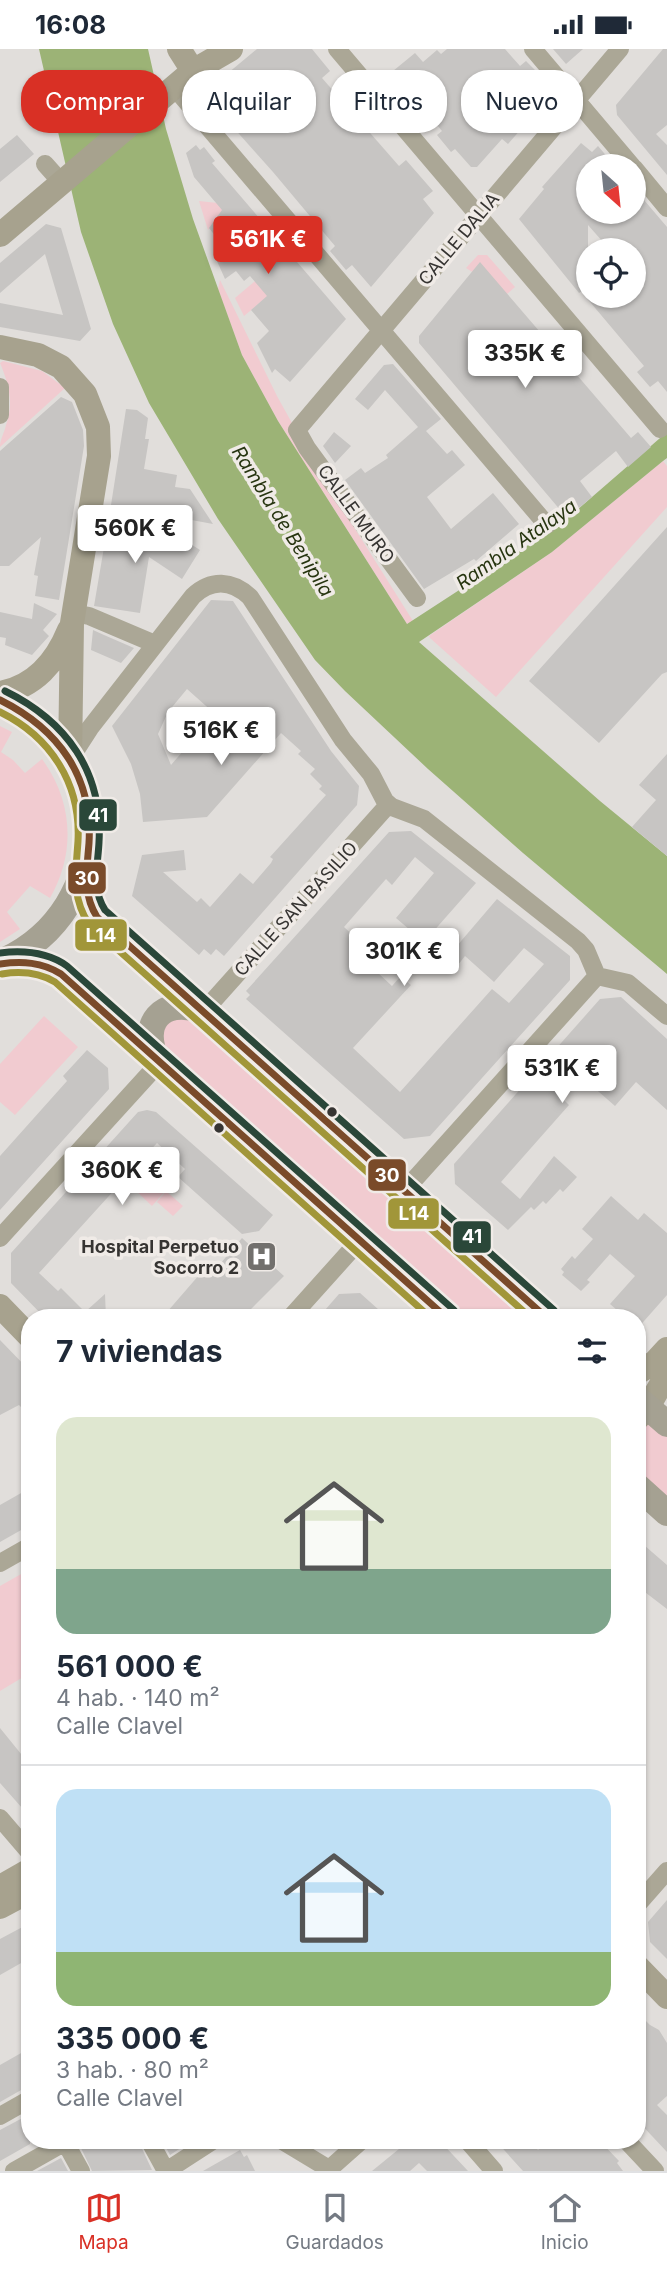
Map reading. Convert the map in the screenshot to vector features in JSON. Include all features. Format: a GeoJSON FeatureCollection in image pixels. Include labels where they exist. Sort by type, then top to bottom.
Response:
{"type":"FeatureCollection","features":[{"type":"Feature","properties":{"kind":"main road"},"geometry":{"type":"LineString","coordinates":[[179,49],[192,70]]}},
{"type":"Feature","properties":{"kind":"main road"},"geometry":{"type":"LineString","coordinates":[[194,70],[211,49]]}},
{"type":"Feature","properties":{"kind":"main road"},"geometry":{"type":"LineString","coordinates":[[195,70],[231,49]]}},
{"type":"Feature","properties":{"kind":"main road"},"geometry":{"type":"LineString","coordinates":[[168,93],[182,81]]}},
{"type":"Feature","properties":{"kind":"main road"},"geometry":{"type":"LineString","coordinates":[[0,235],[58,174],[114,133]]}},
{"type":"Feature","properties":{"kind":"main road"},"geometry":{"type":"LineString","coordinates":[[0,347],[38,355],[61,367],[78,384],[95,415],[100,445],[73,618],[70,759]]}},
{"type":"Feature","properties":{"kind":"main road"},"geometry":{"type":"LineString","coordinates":[[0,694],[24,685],[42,673],[60,649],[73,618]]}},
{"type":"Feature","properties":{"kind":"main road"},"geometry":{"type":"LineString","coordinates":[[0,700],[23,711],[59,743],[82,784],[90,832],[86,893],[94,914],[537,1309]]}},
{"type":"Feature","properties":{"kind":"main road"},"geometry":{"type":"LineString","coordinates":[[0,963],[46,934],[77,889],[88,857]]}},
{"type":"Feature","properties":{"kind":"main road"},"geometry":{"type":"LineString","coordinates":[[0,963],[40,964],[55,970],[437,1309]]}},
{"type":"Feature","properties":{"kind":"main road"},"geometry":{"type":"LineString","coordinates":[[158,1061],[149,1035],[152,1023],[157,1017],[175,1007],[202,1011]]}},
{"type":"Feature","properties":{"kind":"main road"},"geometry":{"type":"LineString","coordinates":[[0,1306],[21,1328]]}},
{"type":"Feature","properties":{"kind":"main road"},"geometry":{"type":"LineString","coordinates":[[646,1368],[667,1349]]}},
{"type":"Feature","properties":{"kind":"main road"},"geometry":{"type":"LineString","coordinates":[[647,1412],[667,1374]]}},
{"type":"Feature","properties":{"kind":"main road"},"geometry":{"type":"LineString","coordinates":[[646,1494],[667,1513]]}},
{"type":"Feature","properties":{"kind":"main road"},"geometry":{"type":"LineString","coordinates":[[0,1887],[21,1875]]}},
{"type":"Feature","properties":{"kind":"main road"},"geometry":{"type":"LineString","coordinates":[[0,1907],[21,1896]]}},
{"type":"Feature","properties":{"kind":"main road"},"geometry":{"type":"LineString","coordinates":[[646,1975],[667,1997]]}},
{"type":"Feature","properties":{"kind":"street"},"geometry":{"type":"LineString","coordinates":[[337,49],[660,429]]}},
{"type":"Feature","properties":{"kind":"street"},"geometry":{"type":"LineString","coordinates":[[533,49],[551,70]]}},
{"type":"Feature","properties":{"kind":"street","name":"CALLE DALIA"},"geometry":{"type":"LineString","coordinates":[[583,94],[621,49]]}},
{"type":"Feature","properties":{"kind":"street"},"geometry":{"type":"LineString","coordinates":[[168,95],[381,330],[547,525]]}},
{"type":"Feature","properties":{"kind":"street"},"geometry":{"type":"LineString","coordinates":[[583,108],[622,154]]}},
{"type":"Feature","properties":{"kind":"street","name":"CALLE DALIA"},"geometry":{"type":"LineString","coordinates":[[297,430],[550,133]]}},
{"type":"Feature","properties":{"kind":"street"},"geometry":{"type":"LineString","coordinates":[[646,183],[667,208]]}},
{"type":"Feature","properties":{"kind":"street"},"geometry":{"type":"LineString","coordinates":[[0,387],[0,415]]}},
{"type":"Feature","properties":{"kind":"street","name":"CALLE MURO"},"geometry":{"type":"LineString","coordinates":[[297,430],[307,448],[417,598]]}},
{"type":"Feature","properties":{"kind":"street"},"geometry":{"type":"LineString","coordinates":[[70,759],[90,728],[193,596],[217,583],[232,585],[250,597],[344,740],[371,774],[388,804],[424,819],[579,941],[586,950],[597,976]]}},
{"type":"Feature","properties":{"kind":"street"},"geometry":{"type":"LineString","coordinates":[[73,618],[89,616],[154,646]]}},
{"type":"Feature","properties":{"kind":"street","name":"CALLE SAN BASILIO"},"geometry":{"type":"LineString","coordinates":[[202,1011],[388,804]]}},
{"type":"Feature","properties":{"kind":"street"},"geometry":{"type":"LineString","coordinates":[[597,976],[628,983],[667,1016]]}},
{"type":"Feature","properties":{"kind":"street"},"geometry":{"type":"LineString","coordinates":[[404,1191],[597,976]]}},
{"type":"Feature","properties":{"kind":"street"},"geometry":{"type":"LineString","coordinates":[[0,1238],[158,1061]]}},
{"type":"Feature","properties":{"kind":"street"},"geometry":{"type":"LineString","coordinates":[[298,1309],[360,1240]]}},
{"type":"Feature","properties":{"kind":"street"},"geometry":{"type":"LineString","coordinates":[[0,1563],[21,1551]]}},
{"type":"Feature","properties":{"kind":"street"},"geometry":{"type":"LineString","coordinates":[[0,1818],[21,1842]]}},
{"type":"Feature","properties":{"kind":"street"},"geometry":{"type":"LineString","coordinates":[[646,1895],[667,1871]]}},
{"type":"Feature","properties":{"kind":"street"},"geometry":{"type":"LineString","coordinates":[[0,2116],[21,2104]]}},
{"type":"Feature","properties":{"kind":"street"},"geometry":{"type":"LineString","coordinates":[[14,2171],[53,2149]]}},
{"type":"Feature","properties":{"kind":"street"},"geometry":{"type":"LineString","coordinates":[[71,2149],[81,2171]]}},
{"type":"Feature","properties":{"kind":"street"},"geometry":{"type":"LineString","coordinates":[[154,2149],[166,2171],[200,2149]]}},
{"type":"Feature","properties":{"kind":"street"},"geometry":{"type":"LineString","coordinates":[[295,2149],[328,2171],[352,2149]]}},
{"type":"Feature","properties":{"kind":"street"},"geometry":{"type":"LineString","coordinates":[[475,2149],[494,2171]]}},
{"type":"Feature","properties":{"kind":"street"},"geometry":{"type":"LineString","coordinates":[[634,2149],[655,2171]]}},
{"type":"Feature","properties":{"kind":"shaded area"},"geometry":{"type":"Polygon","coordinates":[[[199,201],[227,204],[208,230],[199,201]]]}},
{"type":"Feature","properties":{"kind":"shaded area"},"geometry":{"type":"Polygon","coordinates":[[[478,255],[487,255],[515,287],[507,294],[466,268],[478,255]]]}},
{"type":"Feature","properties":{"kind":"shaded area"},"geometry":{"type":"Polygon","coordinates":[[[268,270],[281,285],[244,316],[235,298],[268,270]]]}},
{"type":"Feature","properties":{"kind":"shaded area"},"geometry":{"type":"Polygon","coordinates":[[[220,280],[277,396],[318,470],[413,621],[407,624],[278,421],[242,355],[218,289],[220,280]]]}},
{"type":"Feature","properties":{"kind":"shaded area"},"geometry":{"type":"Polygon","coordinates":[[[3,361],[42,371],[65,388],[0,447],[10,402],[0,363],[3,361]]]}},
{"type":"Feature","properties":{"kind":"shaded area"},"geometry":{"type":"Polygon","coordinates":[[[663,461],[667,466],[667,507],[496,697],[430,638],[429,636],[552,552],[663,461]]]}},
{"type":"Feature","properties":{"kind":"shaded area"},"geometry":{"type":"Polygon","coordinates":[[[0,726],[12,732],[1,752],[25,773],[42,759],[52,775],[65,810],[67,845],[64,863],[50,898],[30,886],[7,912],[20,929],[0,942],[0,726]]]}},
{"type":"Feature","properties":{"kind":"shaded area"},"geometry":{"type":"Polygon","coordinates":[[[182,1007],[536,1309],[437,1309],[150,1043],[182,1007]]]}},
{"type":"Feature","properties":{"kind":"shaded area"},"geometry":{"type":"Polygon","coordinates":[[[44,1016],[78,1047],[15,1115],[0,1102],[0,1064],[44,1016]]]}},
{"type":"Feature","properties":{"kind":"shaded area"},"geometry":{"type":"Polygon","coordinates":[[[156,1157],[176,1179],[152,1206],[131,1186],[156,1157]]]}},
{"type":"Feature","properties":{"kind":"shaded area"},"geometry":{"type":"Polygon","coordinates":[[[166,1191],[183,1206],[173,1216],[157,1202],[166,1191]]]}},
{"type":"Feature","properties":{"kind":"shaded area"},"geometry":{"type":"Polygon","coordinates":[[[646,1420],[667,1424],[667,1513],[646,1494],[646,1420]]]}},
{"type":"Feature","properties":{"kind":"shaded area"},"geometry":{"type":"Polygon","coordinates":[[[21,1574],[21,1678],[0,1691],[0,1586],[21,1574]]]}},
{"type":"Feature","properties":{"kind":"water"},"geometry":{"type":"Polygon","coordinates":[[[39,49],[148,49],[153,70],[44,70],[39,49]]]}},
{"type":"Feature","properties":{"kind":"water","name":"Rambla de Benipila"},"geometry":{"type":"Polygon","coordinates":[[[58,133],[167,133],[193,219],[242,355],[278,421],[407,624],[562,523],[667,432],[667,458],[552,552],[419,642],[600,801],[667,856],[667,974],[428,769],[315,660],[218,519],[149,403],[113,324],[81,232],[58,133]]]}},
{"type":"Feature","properties":{"kind":"building"},"geometry":{"type":"Polygon","coordinates":[[[257,49],[312,49],[330,71],[322,78],[330,87],[330,133],[370,133],[399,166],[406,160],[433,191],[423,199],[434,213],[371,287],[352,265],[346,270],[330,251],[335,246],[238,133],[316,133],[316,70],[232,70],[257,49]]]}},
{"type":"Feature","properties":{"kind":"building"},"geometry":{"type":"Polygon","coordinates":[[[447,49],[505,49],[520,66],[526,61],[535,70],[461,70],[461,133],[518,133],[508,144],[502,139],[477,167],[471,167],[455,149],[451,152],[437,135],[447,133],[447,70],[394,70],[415,53],[423,62],[437,50],[441,54],[447,49]]]}},
{"type":"Feature","properties":{"kind":"building"},"geometry":{"type":"Polygon","coordinates":[[[553,49],[583,49],[566,64],[553,49]]]}},
{"type":"Feature","properties":{"kind":"building"},"geometry":{"type":"Polygon","coordinates":[[[663,49],[667,49],[667,125],[656,134],[667,145],[667,175],[617,115],[616,105],[663,49]]]}},
{"type":"Feature","properties":{"kind":"building"},"geometry":{"type":"Polygon","coordinates":[[[17,135],[34,154],[0,182],[0,149],[17,135]]]}},
{"type":"Feature","properties":{"kind":"building"},"geometry":{"type":"Polygon","coordinates":[[[581,143],[592,152],[598,146],[605,154],[576,154],[576,224],[646,224],[646,202],[667,227],[667,392],[658,381],[650,387],[637,372],[644,366],[595,308],[646,308],[646,238],[599,238],[588,225],[588,238],[576,238],[576,289],[519,219],[544,189],[542,187],[581,143]]]}},
{"type":"Feature","properties":{"kind":"building"},"geometry":{"type":"Polygon","coordinates":[[[196,145],[200,150],[204,147],[215,161],[212,163],[346,319],[290,382],[275,369],[272,373],[257,343],[269,331],[251,310],[267,296],[250,276],[244,281],[236,271],[225,279],[217,261],[228,252],[209,228],[222,210],[194,177],[186,153],[196,145]]]}},
{"type":"Feature","properties":{"kind":"building"},"geometry":{"type":"Polygon","coordinates":[[[46,224],[61,228],[91,329],[80,341],[0,327],[0,303],[63,315],[45,254],[0,293],[0,263],[46,224]]]}},
{"type":"Feature","properties":{"kind":"building"},"geometry":{"type":"Polygon","coordinates":[[[480,262],[631,438],[638,432],[651,447],[628,467],[616,451],[580,481],[592,497],[567,518],[419,343],[419,336],[480,262]]]}},
{"type":"Feature","properties":{"kind":"building"},"geometry":{"type":"Polygon","coordinates":[[[393,364],[441,419],[426,431],[447,454],[452,450],[465,465],[427,497],[451,529],[493,493],[519,524],[476,561],[474,559],[424,589],[345,480],[361,468],[365,473],[388,458],[386,455],[418,427],[385,390],[368,410],[355,399],[384,365],[393,364]]]}},
{"type":"Feature","properties":{"kind":"building"},"geometry":{"type":"Polygon","coordinates":[[[61,397],[72,402],[83,430],[84,446],[59,600],[35,596],[38,576],[34,575],[41,537],[9,566],[0,566],[0,451],[61,397]]]}},
{"type":"Feature","properties":{"kind":"building"},"geometry":{"type":"Polygon","coordinates":[[[126,409],[137,410],[148,418],[145,439],[149,439],[144,469],[177,475],[175,487],[190,489],[213,524],[111,505],[126,409]]]}},
{"type":"Feature","properties":{"kind":"building"},"geometry":{"type":"Polygon","coordinates":[[[334,432],[351,446],[335,463],[323,446],[334,432]]]}},
{"type":"Feature","properties":{"kind":"building"},"geometry":{"type":"Polygon","coordinates":[[[109,518],[153,533],[152,542],[172,540],[188,545],[189,543],[200,550],[182,579],[149,557],[140,613],[94,606],[109,518]]]}},
{"type":"Feature","properties":{"kind":"building"},"geometry":{"type":"Polygon","coordinates":[[[667,527],[667,672],[662,674],[599,743],[529,681],[667,527]]]}},
{"type":"Feature","properties":{"kind":"building"},"geometry":{"type":"Polygon","coordinates":[[[211,600],[233,601],[331,751],[359,786],[357,805],[224,956],[216,949],[211,955],[204,949],[199,955],[132,896],[142,855],[184,850],[186,870],[163,872],[197,902],[201,898],[210,907],[240,873],[253,884],[271,863],[273,859],[270,857],[326,795],[319,789],[322,786],[310,774],[315,769],[298,754],[301,751],[281,733],[207,817],[143,822],[140,794],[131,764],[112,726],[211,600]],[[187,689],[168,712],[158,734],[171,765],[215,714],[187,689]]]}},
{"type":"Feature","properties":{"kind":"building"},"geometry":{"type":"Polygon","coordinates":[[[34,603],[57,614],[43,630],[49,636],[32,655],[5,645],[6,638],[0,637],[0,612],[32,619],[34,603]]]}},
{"type":"Feature","properties":{"kind":"building"},"geometry":{"type":"Polygon","coordinates":[[[93,630],[134,648],[121,663],[91,650],[93,630]]]}},
{"type":"Feature","properties":{"kind":"building"},"geometry":{"type":"Polygon","coordinates":[[[667,754],[667,856],[632,827],[656,800],[639,785],[667,754]]]}},
{"type":"Feature","properties":{"kind":"building"},"geometry":{"type":"Polygon","coordinates":[[[411,831],[476,883],[424,942],[396,918],[434,873],[415,857],[392,885],[386,879],[344,927],[370,951],[363,959],[392,986],[400,977],[411,985],[353,1048],[400,1092],[492,989],[509,1003],[544,964],[524,948],[494,982],[465,956],[454,970],[444,961],[497,899],[570,956],[570,980],[430,1136],[404,1139],[246,999],[250,995],[246,991],[389,832],[411,831]]]}},
{"type":"Feature","properties":{"kind":"building"},"geometry":{"type":"Polygon","coordinates":[[[621,997],[667,1039],[667,1110],[636,1082],[615,1106],[575,1071],[556,1092],[569,1105],[501,1182],[520,1199],[554,1156],[577,1177],[563,1192],[560,1189],[546,1204],[543,1201],[534,1210],[531,1207],[508,1230],[455,1184],[454,1164],[600,999],[621,997]]]}},
{"type":"Feature","properties":{"kind":"building"},"geometry":{"type":"Polygon","coordinates":[[[87,1050],[108,1068],[109,1089],[0,1210],[0,1156],[67,1081],[63,1076],[87,1050]]]}},
{"type":"Feature","properties":{"kind":"building"},"geometry":{"type":"Polygon","coordinates":[[[138,1112],[156,1112],[273,1215],[259,1231],[242,1234],[178,1177],[185,1169],[157,1143],[39,1273],[58,1291],[61,1288],[82,1309],[36,1309],[11,1283],[11,1253],[138,1112]]]}},
{"type":"Feature","properties":{"kind":"building"},"geometry":{"type":"Polygon","coordinates":[[[611,1196],[638,1220],[644,1213],[667,1233],[667,1295],[646,1319],[646,1309],[616,1309],[610,1304],[635,1276],[610,1254],[581,1291],[562,1275],[564,1272],[561,1269],[572,1256],[575,1259],[593,1239],[582,1229],[611,1196]]]}},
{"type":"Feature","properties":{"kind":"building"},"geometry":{"type":"Polygon","coordinates":[[[242,1238],[284,1276],[251,1309],[170,1309],[206,1267],[215,1270],[242,1238]]]}},
{"type":"Feature","properties":{"kind":"building"},"geometry":{"type":"Polygon","coordinates":[[[360,1293],[378,1309],[326,1309],[339,1294],[360,1293]]]}},
{"type":"Feature","properties":{"kind":"building"},"geometry":{"type":"Polygon","coordinates":[[[105,1294],[106,1309],[88,1309],[105,1294]]]}},
{"type":"Feature","properties":{"kind":"building"},"geometry":{"type":"Polygon","coordinates":[[[0,1340],[21,1362],[21,1407],[19,1405],[0,1415],[0,1340]]]}},
{"type":"Feature","properties":{"kind":"building"},"geometry":{"type":"Polygon","coordinates":[[[21,1493],[21,1530],[0,1542],[0,1505],[21,1493]]]}},
{"type":"Feature","properties":{"kind":"building"},"geometry":{"type":"Polygon","coordinates":[[[646,1547],[667,1565],[667,1609],[646,1593],[646,1547]]]}},
{"type":"Feature","properties":{"kind":"building"},"geometry":{"type":"Polygon","coordinates":[[[0,1728],[21,1754],[21,1807],[0,1783],[0,1728]]]}},
{"type":"Feature","properties":{"kind":"building"},"geometry":{"type":"Polygon","coordinates":[[[667,1900],[667,1959],[650,1942],[648,1922],[667,1900]]]}},
{"type":"Feature","properties":{"kind":"building"},"geometry":{"type":"Polygon","coordinates":[[[21,1928],[21,1963],[0,1975],[0,1939],[21,1928]]]}},
{"type":"Feature","properties":{"kind":"building"},"geometry":{"type":"Polygon","coordinates":[[[646,2021],[659,2030],[667,2043],[667,2096],[657,2105],[667,2115],[667,2152],[646,2130],[646,2021]]]}},
{"type":"Feature","properties":{"kind":"building"},"geometry":{"type":"Polygon","coordinates":[[[21,2053],[21,2090],[0,2102],[0,2065],[21,2053]]]}},
{"type":"Feature","properties":{"kind":"building"},"geometry":{"type":"Polygon","coordinates":[[[21,2119],[21,2149],[0,2161],[0,2130],[21,2119]]]}},
{"type":"Feature","properties":{"kind":"building"},"geometry":{"type":"Polygon","coordinates":[[[81,2149],[142,2149],[152,2170],[92,2171],[81,2149]]]}},
{"type":"Feature","properties":{"kind":"building"},"geometry":{"type":"Polygon","coordinates":[[[167,2149],[179,2149],[170,2155],[167,2149]]]}},
{"type":"Feature","properties":{"kind":"building"},"geometry":{"type":"Polygon","coordinates":[[[399,2149],[447,2149],[468,2171],[427,2171],[419,2163],[410,2171],[372,2171],[399,2149]]]}},
{"type":"Feature","properties":{"kind":"building"},"geometry":{"type":"Polygon","coordinates":[[[503,2149],[608,2149],[619,2161],[617,2163],[623,2171],[523,2171],[503,2149]]]}},
{"type":"Feature","properties":{"kind":"building"},"geometry":{"type":"Polygon","coordinates":[[[240,2150],[244,2157],[247,2155],[255,2171],[203,2171],[240,2150]]]}},
{"type":"Feature","properties":{"kind":"building"},"geometry":{"type":"Polygon","coordinates":[[[61,2158],[68,2171],[37,2171],[61,2158]]]}},
{"type":"Feature","properties":{"kind":"transit line","name":"41"},"geometry":{"type":"LineString","coordinates":[[5,691],[27,703],[63,733],[87,771],[99,816],[97,885],[105,910],[553,1309]]}},
{"type":"Feature","properties":{"kind":"transit line","name":"30"},"geometry":{"type":"LineString","coordinates":[[0,700],[39,725],[55,740],[78,776],[89,819],[87,890],[97,917],[537,1309]]}},
{"type":"Feature","properties":{"kind":"transit line","name":"L14"},"geometry":{"type":"LineString","coordinates":[[0,712],[18,722],[48,749],[68,782],[78,820],[77,894],[89,924],[521,1309]]}},
{"type":"Feature","properties":{"kind":"transit line","name":"41"},"geometry":{"type":"LineString","coordinates":[[0,953],[35,953],[67,966],[453,1309]]}},
{"type":"Feature","properties":{"kind":"transit line","name":"30"},"geometry":{"type":"LineString","coordinates":[[0,964],[32,963],[61,974],[437,1309]]}},
{"type":"Feature","properties":{"kind":"transit line","name":"L14"},"geometry":{"type":"LineString","coordinates":[[2,974],[29,973],[55,982],[421,1309]]}},
{"type":"Feature","properties":{"kind":"place","name":"Hospital Perpetuo Socorro 2"},"geometry":{"type":"Point","coordinates":[262,1257]}},
{"type":"Feature","properties":{"kind":"water label","name":"Rambla Atalaya"},"geometry":{"type":"Point","coordinates":[516,544]}}]}
